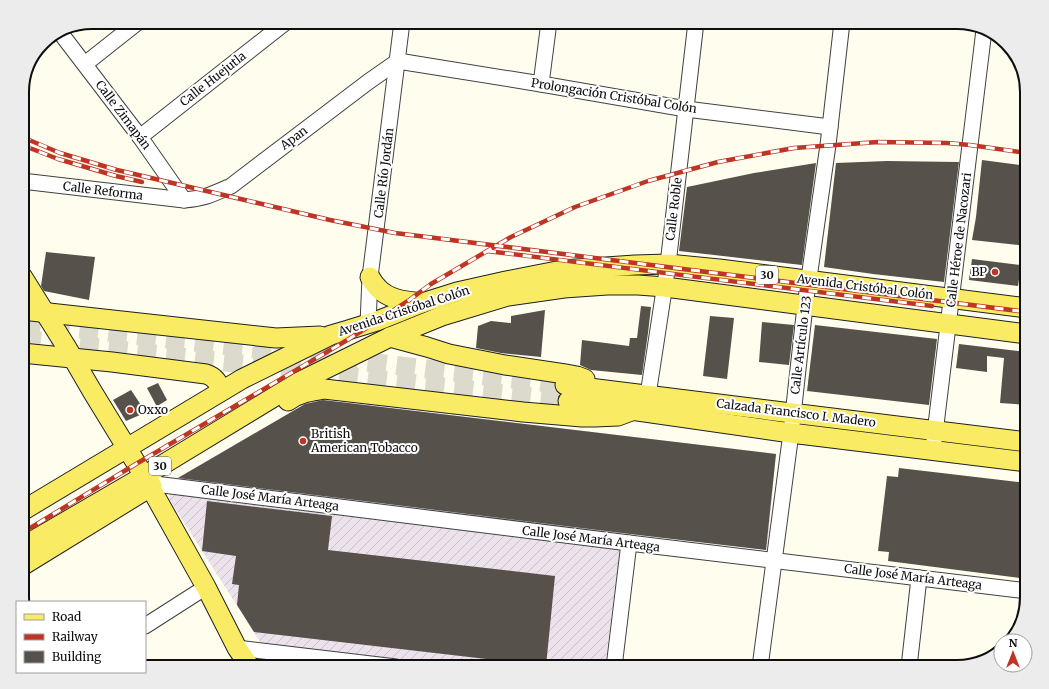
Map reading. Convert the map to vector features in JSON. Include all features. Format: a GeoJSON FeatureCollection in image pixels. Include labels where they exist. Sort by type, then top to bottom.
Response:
{"type":"FeatureCollection","features":[{"type":"Feature","properties":{"kind":"main road","name":"Avenida Cristóbal Colón"},"geometry":{"type":"LineString","coordinates":[[150,483],[297,383],[390,337],[507,288],[562,270],[668,264],[719,269],[1020,307]]}},
{"type":"Feature","properties":{"kind":"main road"},"geometry":{"type":"LineString","coordinates":[[370,278],[385,294],[397,299],[422,303]]}},
{"type":"Feature","properties":{"kind":"main road","name":"Avenida Cristóbal Colón"},"geometry":{"type":"LineString","coordinates":[[221,391],[331,335],[377,321],[422,303],[457,292],[507,288],[564,288],[607,285],[665,287],[1020,333]]}},
{"type":"Feature","properties":{"kind":"main road"},"geometry":{"type":"LineString","coordinates":[[29,287],[126,448],[150,483],[237,648],[245,660]]}},
{"type":"Feature","properties":{"kind":"main road"},"geometry":{"type":"LineString","coordinates":[[29,311],[276,338],[331,335]]}},
{"type":"Feature","properties":{"kind":"main road"},"geometry":{"type":"LineString","coordinates":[[390,337],[449,354],[505,365],[577,376],[604,389]]}},
{"type":"Feature","properties":{"kind":"main road"},"geometry":{"type":"LineString","coordinates":[[29,355],[112,362],[206,374],[215,379],[219,384],[221,391]]}},
{"type":"Feature","properties":{"kind":"main road"},"geometry":{"type":"LineString","coordinates":[[150,483],[246,428],[296,396],[311,391],[324,389],[524,412],[596,417],[618,416],[634,410]]}},
{"type":"Feature","properties":{"kind":"main road","name":"Calzada Francisco I. Madero"},"geometry":{"type":"LineString","coordinates":[[1020,441],[604,389],[566,393],[634,410],[791,433],[1020,461]]}},
{"type":"Feature","properties":{"kind":"main road","name":"30"},"geometry":{"type":"LineString","coordinates":[[29,507],[221,391]]}},
{"type":"Feature","properties":{"kind":"main road","name":"30"},"geometry":{"type":"LineString","coordinates":[[29,544],[150,483]]}},
{"type":"Feature","properties":{"kind":"main road","name":"30"},"geometry":{"type":"LineString","coordinates":[[29,561],[150,483]]}},
{"type":"Feature","properties":{"kind":"street"},"geometry":{"type":"LineString","coordinates":[[85,64],[129,29]]}},
{"type":"Feature","properties":{"kind":"street","name":"Calle Huejutla"},"geometry":{"type":"LineString","coordinates":[[140,137],[277,29]]}},
{"type":"Feature","properties":{"kind":"street","name":"Calle Río Jordán"},"geometry":{"type":"LineString","coordinates":[[368,324],[370,278],[401,29]]}},
{"type":"Feature","properties":{"kind":"street"},"geometry":{"type":"LineString","coordinates":[[541,84],[548,29]]}},
{"type":"Feature","properties":{"kind":"street","name":"Calle Roble"},"geometry":{"type":"LineString","coordinates":[[648,395],[668,264],[695,29]]}},
{"type":"Feature","properties":{"kind":"street","name":"Calle Artículo 123"},"geometry":{"type":"LineString","coordinates":[[761,660],[794,414],[805,306],[830,127],[841,29]]}},
{"type":"Feature","properties":{"kind":"street","name":"Calle Héroe de Nacozari"},"geometry":{"type":"LineString","coordinates":[[933,450],[983,35]]}},
{"type":"Feature","properties":{"kind":"street","name":"Calle Zimapán"},"geometry":{"type":"LineString","coordinates":[[63,36],[140,137],[184,200]]}},
{"type":"Feature","properties":{"kind":"street","name":"Prolongación Cristóbal Colón"},"geometry":{"type":"LineString","coordinates":[[398,62],[541,84],[686,109],[830,127]]}},
{"type":"Feature","properties":{"kind":"street","name":"Apan"},"geometry":{"type":"LineString","coordinates":[[184,200],[206,197],[231,186],[368,82],[398,62]]}},
{"type":"Feature","properties":{"kind":"street","name":"Calle Reforma"},"geometry":{"type":"LineString","coordinates":[[29,182],[184,200]]}},
{"type":"Feature","properties":{"kind":"street","name":"Calle José María Arteaga"},"geometry":{"type":"LineString","coordinates":[[150,483],[629,544],[1020,590]]}},
{"type":"Feature","properties":{"kind":"street"},"geometry":{"type":"LineString","coordinates":[[615,660],[629,544]]}},
{"type":"Feature","properties":{"kind":"street"},"geometry":{"type":"LineString","coordinates":[[910,660],[919,578]]}},
{"type":"Feature","properties":{"kind":"street"},"geometry":{"type":"LineString","coordinates":[[146,625],[206,587]]}},
{"type":"Feature","properties":{"kind":"street"},"geometry":{"type":"LineString","coordinates":[[237,648],[337,660]]}},
{"type":"Feature","properties":{"kind":"shaded area","name":"British American Tobacco"},"geometry":{"type":"Polygon","coordinates":[[[314,399],[776,454],[767,550],[622,533],[606,660],[272,660],[169,499],[172,481],[314,399]]]}},
{"type":"Feature","properties":{"kind":"building"},"geometry":{"type":"Polygon","coordinates":[[[982,160],[1020,165],[1020,245],[972,240],[982,160]]]}},
{"type":"Feature","properties":{"kind":"building"},"geometry":{"type":"Polygon","coordinates":[[[887,161],[959,162],[944,282],[824,267],[836,163],[887,161]]]}},
{"type":"Feature","properties":{"kind":"building"},"geometry":{"type":"Polygon","coordinates":[[[816,163],[802,265],[679,251],[687,187],[754,173],[816,163]]]}},
{"type":"Feature","properties":{"kind":"building"},"geometry":{"type":"Polygon","coordinates":[[[46,252],[95,257],[89,300],[44,291],[41,286],[46,252]]]}},
{"type":"Feature","properties":{"kind":"building","name":"BP"},"geometry":{"type":"Polygon","coordinates":[[[972,259],[1020,265],[1018,286],[969,280],[972,259]]]}},
{"type":"Feature","properties":{"kind":"building"},"geometry":{"type":"Polygon","coordinates":[[[641,306],[651,307],[642,375],[591,370],[580,365],[582,340],[629,346],[630,338],[637,338],[641,306]]]}},
{"type":"Feature","properties":{"kind":"building"},"geometry":{"type":"Polygon","coordinates":[[[545,310],[541,357],[501,353],[476,348],[478,326],[491,321],[511,323],[511,316],[545,310]]]}},
{"type":"Feature","properties":{"kind":"building"},"geometry":{"type":"Polygon","coordinates":[[[710,316],[734,318],[727,379],[703,376],[710,316]]]}},
{"type":"Feature","properties":{"kind":"building"},"geometry":{"type":"Polygon","coordinates":[[[762,322],[794,325],[789,365],[759,362],[762,322]]]}},
{"type":"Feature","properties":{"kind":"building"},"geometry":{"type":"Polygon","coordinates":[[[815,325],[937,339],[929,405],[807,391],[815,325]]]}},
{"type":"Feature","properties":{"kind":"building"},"geometry":{"type":"Polygon","coordinates":[[[959,344],[1020,351],[1020,404],[1000,403],[1004,358],[987,356],[987,372],[956,368],[959,344]]]}},
{"type":"Feature","properties":{"kind":"building","name":"Oxxo"},"geometry":{"type":"Polygon","coordinates":[[[158,383],[167,400],[159,405],[156,405],[147,388],[158,383]]]}},
{"type":"Feature","properties":{"kind":"building","name":"Oxxo"},"geometry":{"type":"Polygon","coordinates":[[[131,390],[141,405],[140,415],[126,421],[113,400],[131,390]]]}},
{"type":"Feature","properties":{"kind":"building"},"geometry":{"type":"Polygon","coordinates":[[[323,400],[776,454],[766,550],[178,478],[305,404],[323,400]]]}},
{"type":"Feature","properties":{"kind":"building"},"geometry":{"type":"Polygon","coordinates":[[[899,468],[1020,482],[1020,578],[888,561],[889,552],[878,551],[887,476],[898,477],[899,468]]]}},
{"type":"Feature","properties":{"kind":"building"},"geometry":{"type":"Polygon","coordinates":[[[207,501],[332,516],[328,550],[555,576],[547,660],[494,660],[254,632],[237,605],[239,585],[232,584],[236,556],[202,551],[207,501]]]}},
{"type":"Feature","properties":{"kind":"tunnel"},"geometry":{"type":"LineString","coordinates":[[29,323],[565,385]]}},
{"type":"Feature","properties":{"kind":"tunnel"},"geometry":{"type":"LineString","coordinates":[[29,340],[568,401]]}},
{"type":"Feature","properties":{"kind":"railway"},"geometry":{"type":"LineString","coordinates":[[29,140],[60,153],[117,170],[330,220],[395,233],[1020,311]]}},
{"type":"Feature","properties":{"kind":"railway"},"geometry":{"type":"LineString","coordinates":[[29,529],[349,339],[408,301],[431,284],[511,237],[575,207],[648,181],[718,162],[794,148],[878,142],[947,143],[1020,152]]}},
{"type":"Feature","properties":{"kind":"railway"},"geometry":{"type":"LineString","coordinates":[[29,148],[58,159],[142,182]]}},
{"type":"Feature","properties":{"kind":"railway"},"geometry":{"type":"LineString","coordinates":[[487,251],[932,306]]}},
{"type":"Feature","properties":{"kind":"place","name":"BP"},"geometry":{"type":"Point","coordinates":[995,272]}},
{"type":"Feature","properties":{"kind":"place","name":"Oxxo"},"geometry":{"type":"Point","coordinates":[130,410]}},
{"type":"Feature","properties":{"kind":"place","name":"British American Tobacco"},"geometry":{"type":"Point","coordinates":[303,441]}}]}
